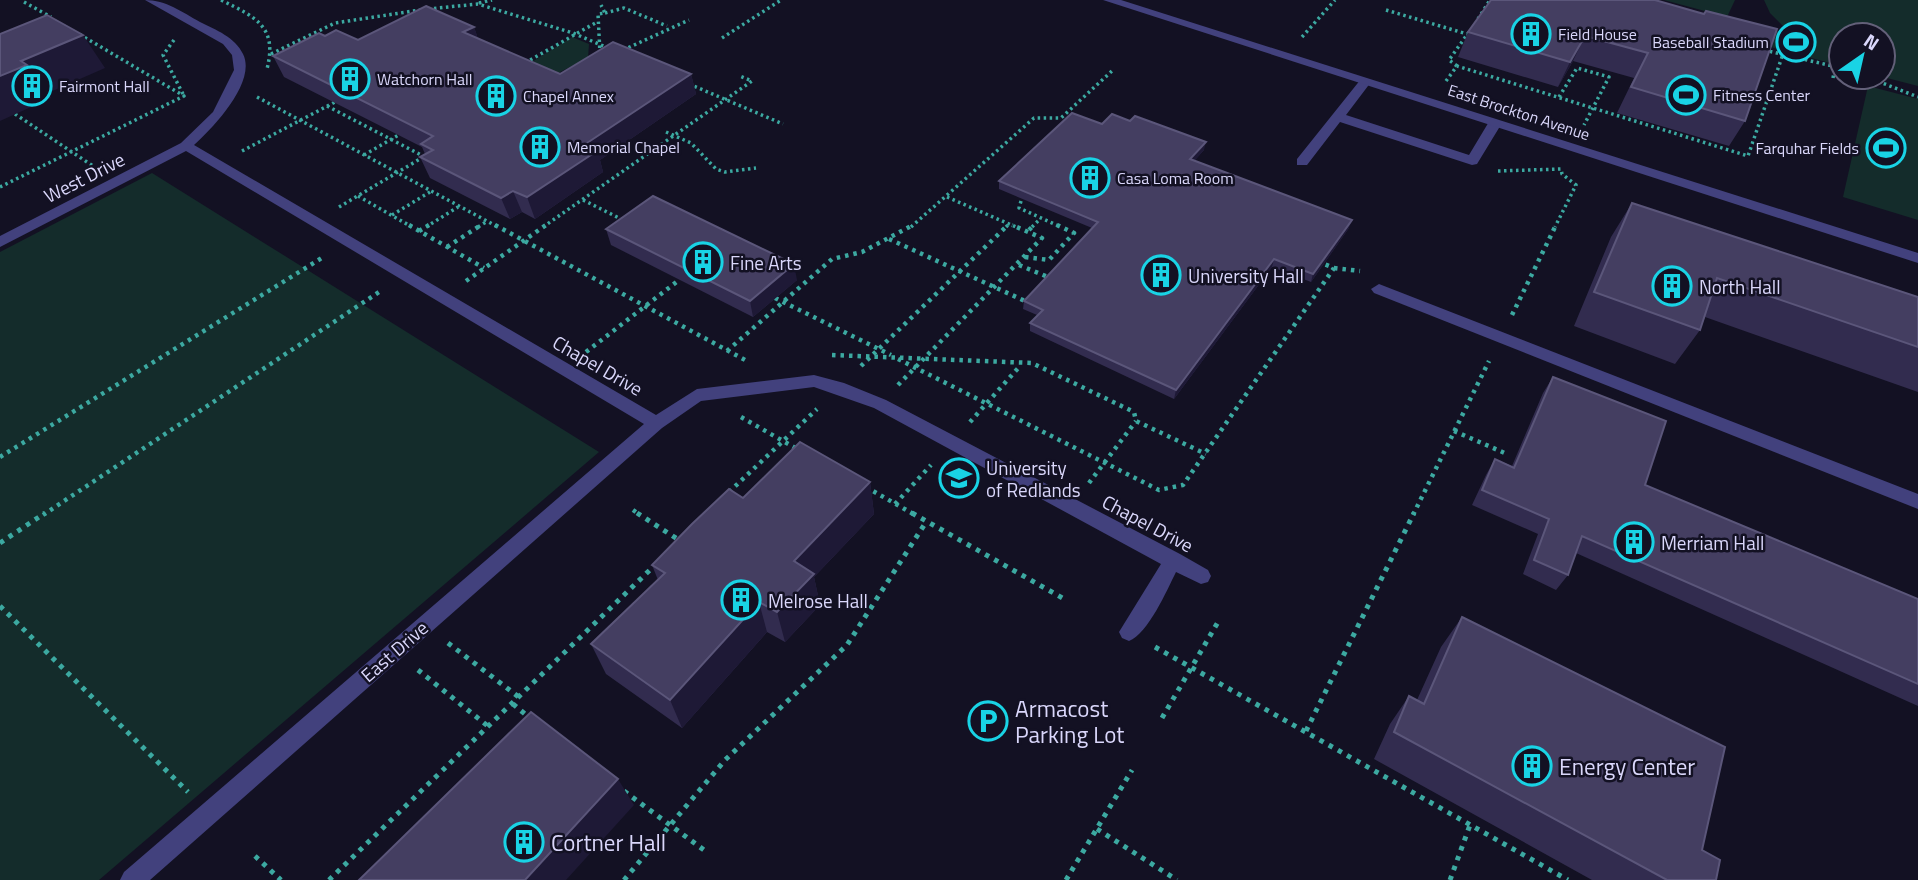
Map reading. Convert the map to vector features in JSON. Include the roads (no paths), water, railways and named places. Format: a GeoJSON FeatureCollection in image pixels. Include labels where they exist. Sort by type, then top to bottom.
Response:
{"type":"FeatureCollection","features":[{"type":"Feature","properties":{"kind":"street"},"geometry":{"type":"LineString","coordinates":[[151,0],[227,41],[238,55],[240,70],[219,114],[186,146]]}},
{"type":"Feature","properties":{"kind":"street","name":"East Brockton Avenue"},"geometry":{"type":"LineString","coordinates":[[1109,0],[1918,258]]}},
{"type":"Feature","properties":{"kind":"street"},"geometry":{"type":"LineString","coordinates":[[1302,162],[1365,82]]}},
{"type":"Feature","properties":{"kind":"street"},"geometry":{"type":"LineString","coordinates":[[1338,117],[1472,161],[1495,123]]}},
{"type":"Feature","properties":{"kind":"street","name":"West Drive"},"geometry":{"type":"LineString","coordinates":[[0,242],[186,146]]}},
{"type":"Feature","properties":{"kind":"street","name":"Chapel Drive"},"geometry":{"type":"LineString","coordinates":[[186,146],[656,423],[697,395],[814,381],[838,387],[880,404],[1201,576]]}},
{"type":"Feature","properties":{"kind":"street"},"geometry":{"type":"LineString","coordinates":[[1379,289],[1918,502]]}},
{"type":"Feature","properties":{"kind":"street","name":"East Drive"},"geometry":{"type":"LineString","coordinates":[[132,880],[656,423]]}},
{"type":"Feature","properties":{"kind":"street"},"geometry":{"type":"LineString","coordinates":[[1129,632],[1152,601],[1173,560]]}},
{"type":"Feature","properties":{"kind":"place","name":"Field House"},"geometry":{"type":"Point","coordinates":[1531,34]}},
{"type":"Feature","properties":{"kind":"place","name":"Baseball Stadium"},"geometry":{"type":"Point","coordinates":[1796,42]}},
{"type":"Feature","properties":{"kind":"place","name":"Watchorn Hall"},"geometry":{"type":"Point","coordinates":[350,79]}},
{"type":"Feature","properties":{"kind":"place","name":"Fairmont Hall"},"geometry":{"type":"Point","coordinates":[32,86]}},
{"type":"Feature","properties":{"kind":"place","name":"Fitness Center"},"geometry":{"type":"Point","coordinates":[1686,95]}},
{"type":"Feature","properties":{"kind":"place","name":"Chapel Annex"},"geometry":{"type":"Point","coordinates":[496,96]}},
{"type":"Feature","properties":{"kind":"place","name":"Memorial Chapel"},"geometry":{"type":"Point","coordinates":[540,147]}},
{"type":"Feature","properties":{"kind":"place","name":"Farquhar Fields"},"geometry":{"type":"Point","coordinates":[1886,148]}},
{"type":"Feature","properties":{"kind":"place","name":"Casa Loma Room"},"geometry":{"type":"Point","coordinates":[1090,178]}},
{"type":"Feature","properties":{"kind":"place","name":"Fine Arts"},"geometry":{"type":"Point","coordinates":[703,262]}},
{"type":"Feature","properties":{"kind":"place","name":"University Hall"},"geometry":{"type":"Point","coordinates":[1161,275]}},
{"type":"Feature","properties":{"kind":"place","name":"North Hall"},"geometry":{"type":"Point","coordinates":[1672,286]}},
{"type":"Feature","properties":{"kind":"place","name":"University of Redlands"},"geometry":{"type":"Point","coordinates":[959,478]}},
{"type":"Feature","properties":{"kind":"place","name":"Merriam Hall"},"geometry":{"type":"Point","coordinates":[1634,542]}},
{"type":"Feature","properties":{"kind":"place","name":"Melrose Hall"},"geometry":{"type":"Point","coordinates":[741,600]}},
{"type":"Feature","properties":{"kind":"place","name":"Armacost Parking Lot"},"geometry":{"type":"Point","coordinates":[988,721]}},
{"type":"Feature","properties":{"kind":"place","name":"Energy Center"},"geometry":{"type":"Point","coordinates":[1532,766]}},
{"type":"Feature","properties":{"kind":"place","name":"Cortner Hall"},"geometry":{"type":"Point","coordinates":[524,842]}}]}
